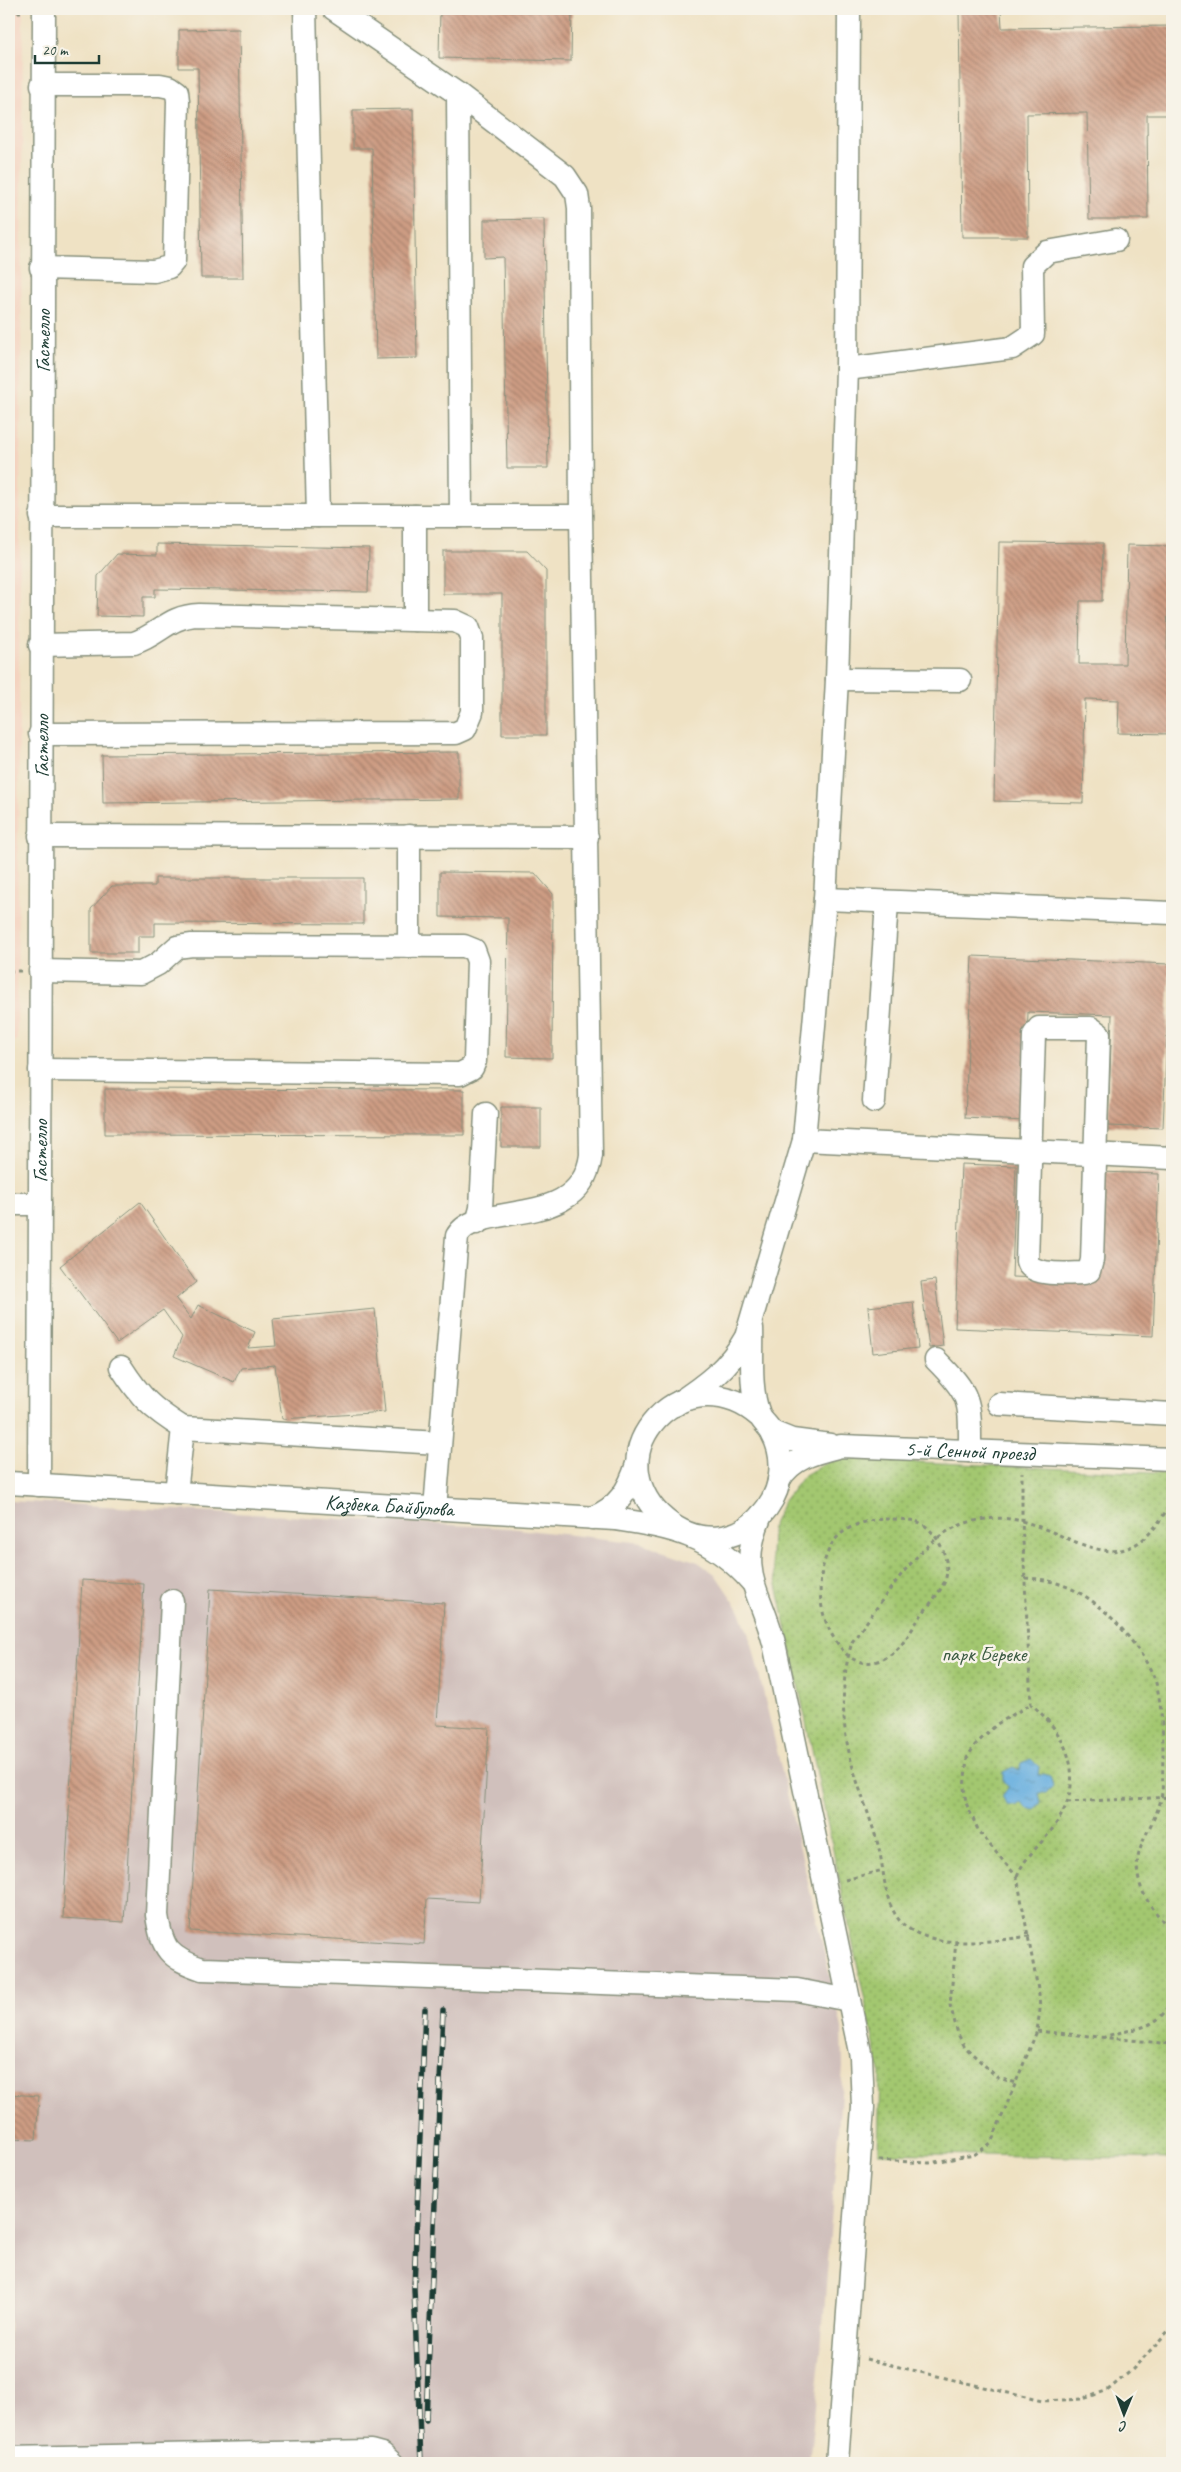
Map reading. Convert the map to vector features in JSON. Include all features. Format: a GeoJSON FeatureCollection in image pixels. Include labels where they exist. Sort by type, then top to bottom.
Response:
{"type":"FeatureCollection","features":[{"type":"Feature","properties":{"kind":"street","name":"Гастелло"},"geometry":{"type":"LineString","coordinates":[[39,1485],[40,516],[44,9]]}},
{"type":"Feature","properties":{"kind":"street"},"geometry":{"type":"LineString","coordinates":[[305,9],[318,516]]}},
{"type":"Feature","properties":{"kind":"street"},"geometry":{"type":"LineString","coordinates":[[334,9],[458,94],[565,176],[577,194],[579,208],[580,516],[591,1155],[589,1168],[583,1182],[570,1194],[552,1204],[529,1212],[477,1223],[464,1228],[457,1236],[439,1443],[436,1509]]}},
{"type":"Feature","properties":{"kind":"street"},"geometry":{"type":"LineString","coordinates":[[592,1518],[613,1508],[623,1497],[633,1478],[651,1426],[675,1405],[709,1382],[726,1366],[744,1341],[804,1140],[825,898],[837,679],[847,369],[850,9]]}},
{"type":"Feature","properties":{"kind":"street"},"geometry":{"type":"LineString","coordinates":[[41,268],[154,270],[168,267],[174,261],[178,101],[177,92],[170,87],[160,85],[42,85]]}},
{"type":"Feature","properties":{"kind":"street"},"geometry":{"type":"LineString","coordinates":[[458,94],[461,516]]}},
{"type":"Feature","properties":{"kind":"street"},"geometry":{"type":"LineString","coordinates":[[847,369],[1012,348],[1033,334],[1032,266],[1047,252],[1116,240]]}},
{"type":"Feature","properties":{"kind":"street"},"geometry":{"type":"LineString","coordinates":[[40,516],[580,516]]}},
{"type":"Feature","properties":{"kind":"street"},"geometry":{"type":"LineString","coordinates":[[415,516],[415,620]]}},
{"type":"Feature","properties":{"kind":"street"},"geometry":{"type":"LineString","coordinates":[[40,644],[134,643],[143,640],[179,617],[189,615],[455,621],[468,627],[471,631],[472,712],[465,729],[456,733],[40,734]]}},
{"type":"Feature","properties":{"kind":"street"},"geometry":{"type":"LineString","coordinates":[[837,679],[960,680]]}},
{"type":"Feature","properties":{"kind":"street"},"geometry":{"type":"LineString","coordinates":[[40,836],[587,836]]}},
{"type":"Feature","properties":{"kind":"street"},"geometry":{"type":"LineString","coordinates":[[409,836],[409,946]]}},
{"type":"Feature","properties":{"kind":"street"},"geometry":{"type":"LineString","coordinates":[[825,898],[1172,914]]}},
{"type":"Feature","properties":{"kind":"street"},"geometry":{"type":"LineString","coordinates":[[874,1101],[887,902]]}},
{"type":"Feature","properties":{"kind":"street"},"geometry":{"type":"LineString","coordinates":[[40,971],[141,973],[158,964],[177,947],[185,945],[464,946],[474,950],[477,954],[476,1055],[472,1068],[467,1072],[450,1074],[40,1070]]}},
{"type":"Feature","properties":{"kind":"street"},"geometry":{"type":"LineString","coordinates":[[1043,1027],[1091,1028],[1098,1031],[1092,1260],[1089,1270],[1084,1273],[1037,1271],[1030,1268],[1027,1261],[1030,1152],[1035,1032],[1043,1027]]}},
{"type":"Feature","properties":{"kind":"street"},"geometry":{"type":"LineString","coordinates":[[477,1223],[482,1208],[486,1114]]}},
{"type":"Feature","properties":{"kind":"street"},"geometry":{"type":"LineString","coordinates":[[804,1140],[1172,1158]]}},
{"type":"Feature","properties":{"kind":"street"},"geometry":{"type":"LineString","coordinates":[[9,1204],[40,1204]]}},
{"type":"Feature","properties":{"kind":"street"},"geometry":{"type":"LineString","coordinates":[[639,1458],[640,1479],[647,1500],[660,1518],[678,1530],[700,1537],[722,1536],[743,1529],[761,1515],[773,1499],[780,1480],[780,1455],[766,1424],[754,1377],[752,1318]]}},
{"type":"Feature","properties":{"kind":"street"},"geometry":{"type":"LineString","coordinates":[[936,1360],[958,1382],[967,1398],[970,1412],[970,1451]]}},
{"type":"Feature","properties":{"kind":"street"},"geometry":{"type":"LineString","coordinates":[[121,1366],[138,1394],[160,1414],[183,1428],[439,1443]]}},
{"type":"Feature","properties":{"kind":"street"},"geometry":{"type":"LineString","coordinates":[[675,1405],[696,1397],[719,1396],[741,1402],[766,1424],[792,1440],[841,1446]]}},
{"type":"Feature","properties":{"kind":"street"},"geometry":{"type":"LineString","coordinates":[[999,1404],[1172,1414]]}},
{"type":"Feature","properties":{"kind":"street"},"geometry":{"type":"LineString","coordinates":[[176,1493],[183,1428]]}},
{"type":"Feature","properties":{"kind":"street","name":"5-й Сенной проезд"},"geometry":{"type":"LineString","coordinates":[[780,1480],[789,1467],[802,1458],[841,1446],[1172,1459]]}},
{"type":"Feature","properties":{"kind":"street","name":"Казбека Байбулова"},"geometry":{"type":"LineString","coordinates":[[9,1483],[592,1518],[678,1530],[726,1556],[752,1582]]}},
{"type":"Feature","properties":{"kind":"street"},"geometry":{"type":"LineString","coordinates":[[761,1515],[749,1553],[752,1582],[769,1621],[861,2058],[863,2107],[860,2160],[837,2463]]}},
{"type":"Feature","properties":{"kind":"street"},"geometry":{"type":"LineString","coordinates":[[172,1601],[157,1914],[160,1935],[167,1950],[180,1962],[202,1969],[797,1990],[849,2000]]}},
{"type":"Feature","properties":{"kind":"street"},"geometry":{"type":"LineString","coordinates":[[9,2458],[370,2451],[382,2454],[392,2463]]}},
{"type":"Feature","properties":{"kind":"path"},"geometry":{"type":"LineString","coordinates":[[1017,1877],[1023,1862],[1053,1828],[1067,1802],[1070,1787],[1070,1756],[1064,1742],[1047,1717],[1032,1704],[1022,1521],[1022,1454]]}},
{"type":"Feature","properties":{"kind":"path"},"geometry":{"type":"LineString","coordinates":[[1030,1936],[987,1942],[956,1941],[925,1936],[911,1930],[899,1921],[890,1902],[877,1841],[848,1750],[844,1716],[848,1656],[852,1642],[924,1548],[948,1530],[992,1518],[1022,1521],[1092,1549],[1106,1550],[1136,1544],[1149,1536],[1166,1511]]}},
{"type":"Feature","properties":{"kind":"path"},"geometry":{"type":"LineString","coordinates":[[885,1519],[916,1521],[937,1539],[944,1552],[948,1567],[945,1582],[901,1645],[890,1655],[876,1662],[861,1662],[848,1656],[828,1631],[820,1602],[822,1573],[832,1544],[855,1525],[870,1520],[885,1519]]}},
{"type":"Feature","properties":{"kind":"path"},"geometry":{"type":"LineString","coordinates":[[1025,1578],[1053,1581],[1081,1593],[1117,1621],[1144,1657],[1157,1685],[1163,1738],[1161,1798],[1141,1846],[1138,1860],[1138,1875],[1147,1903],[1172,1932]]}},
{"type":"Feature","properties":{"kind":"path"},"geometry":{"type":"LineString","coordinates":[[860,2160],[929,2163],[974,2155],[992,2143],[1037,2031],[1040,2010],[1030,1936],[1017,1877],[979,1832],[966,1803],[964,1772],[967,1758],[975,1744],[996,1724],[1032,1704]]}},
{"type":"Feature","properties":{"kind":"path"},"geometry":{"type":"LineString","coordinates":[[1067,1802],[1172,1797]]}},
{"type":"Feature","properties":{"kind":"path"},"geometry":{"type":"LineString","coordinates":[[824,1885],[883,1870]]}},
{"type":"Feature","properties":{"kind":"path"},"geometry":{"type":"LineString","coordinates":[[956,1941],[950,2005],[958,2034],[965,2047],[998,2078],[1017,2082]]}},
{"type":"Feature","properties":{"kind":"path"},"geometry":{"type":"LineString","coordinates":[[1102,2038],[1115,2032],[1146,2026],[1159,2018],[1172,2002]]}},
{"type":"Feature","properties":{"kind":"path"},"geometry":{"type":"LineString","coordinates":[[1037,2031],[1172,2044]]}},
{"type":"Feature","properties":{"kind":"path"},"geometry":{"type":"LineString","coordinates":[[846,2354],[1042,2401],[1083,2399],[1108,2390],[1132,2370],[1172,2327]]}},
{"type":"Feature","properties":{"kind":"shaded area"},"geometry":{"type":"Polygon","coordinates":[[[9,10],[23,10],[17,1041],[9,1041],[9,10]]]}},
{"type":"Feature","properties":{"kind":"shaded area"},"geometry":{"type":"Polygon","coordinates":[[[9,1501],[509,1528],[642,1543],[698,1562],[715,1574],[740,1611],[752,1644],[842,2028],[843,2067],[821,2350],[809,2463],[9,2463],[9,1501]]]}},
{"type":"Feature","properties":{"kind":"green space","name":"парк Береке"},"geometry":{"type":"Polygon","coordinates":[[[834,1458],[1172,1474],[1172,2159],[878,2153],[880,2072],[771,1556],[772,1527],[783,1502],[803,1476],[834,1458]]]}},
{"type":"Feature","properties":{"kind":"water"},"geometry":{"type":"Polygon","coordinates":[[[1031,1759],[1039,1767],[1038,1775],[1050,1776],[1053,1786],[1046,1793],[1039,1793],[1041,1803],[1035,1810],[1026,1808],[1022,1802],[1016,1806],[1007,1805],[1002,1796],[1009,1787],[1003,1782],[1003,1772],[1013,1767],[1019,1770],[1021,1763],[1031,1759]]]}},
{"type":"Feature","properties":{"kind":"building"},"geometry":{"type":"Polygon","coordinates":[[[440,9],[572,9],[571,61],[439,58],[440,9]]]}},
{"type":"Feature","properties":{"kind":"building"},"geometry":{"type":"Polygon","coordinates":[[[959,9],[1001,9],[1002,28],[1172,26],[1172,115],[1147,115],[1148,219],[1089,219],[1087,113],[1027,114],[1028,237],[962,237],[959,9]]]}},
{"type":"Feature","properties":{"kind":"building"},"geometry":{"type":"Polygon","coordinates":[[[239,29],[243,278],[201,278],[198,68],[179,68],[179,30],[239,29]]]}},
{"type":"Feature","properties":{"kind":"building"},"geometry":{"type":"Polygon","coordinates":[[[413,109],[417,358],[376,359],[372,148],[353,148],[353,110],[413,109]]]}},
{"type":"Feature","properties":{"kind":"building"},"geometry":{"type":"Polygon","coordinates":[[[544,219],[548,468],[507,468],[503,257],[484,258],[484,220],[544,219]]]}},
{"type":"Feature","properties":{"kind":"building"},"geometry":{"type":"Polygon","coordinates":[[[999,542],[1103,543],[1102,601],[1080,601],[1079,664],[1125,664],[1127,545],[1169,546],[1167,656],[1172,656],[1172,734],[1118,733],[1119,700],[1085,699],[1083,803],[994,801],[999,542]]]}},
{"type":"Feature","properties":{"kind":"building"},"geometry":{"type":"Polygon","coordinates":[[[157,544],[369,548],[368,592],[155,589],[155,597],[143,597],[143,617],[97,616],[98,576],[117,554],[157,555],[157,544]]]}},
{"type":"Feature","properties":{"kind":"building"},"geometry":{"type":"Polygon","coordinates":[[[443,551],[527,551],[546,571],[546,735],[502,735],[502,594],[443,594],[443,551]]]}},
{"type":"Feature","properties":{"kind":"building"},"geometry":{"type":"Polygon","coordinates":[[[459,752],[459,799],[103,803],[102,755],[459,752]]]}},
{"type":"Feature","properties":{"kind":"building"},"geometry":{"type":"Polygon","coordinates":[[[440,872],[535,873],[553,894],[552,1058],[506,1057],[508,918],[440,917],[440,872]]]}},
{"type":"Feature","properties":{"kind":"building"},"geometry":{"type":"Polygon","coordinates":[[[155,878],[363,878],[363,924],[155,923],[155,936],[138,936],[138,953],[91,953],[91,909],[112,886],[155,886],[155,878]]]}},
{"type":"Feature","properties":{"kind":"building"},"geometry":{"type":"Polygon","coordinates":[[[972,956],[1170,964],[1163,1128],[1108,1126],[1112,1015],[1028,1012],[1024,1121],[965,1118],[972,956]]]}},
{"type":"Feature","properties":{"kind":"building"},"geometry":{"type":"Polygon","coordinates":[[[105,1089],[464,1090],[464,1135],[105,1134],[105,1089]]]}},
{"type":"Feature","properties":{"kind":"building"},"geometry":{"type":"Polygon","coordinates":[[[501,1107],[541,1107],[541,1147],[501,1147],[501,1107]]]}},
{"type":"Feature","properties":{"kind":"building"},"geometry":{"type":"Polygon","coordinates":[[[961,1164],[1016,1166],[1012,1277],[1097,1280],[1101,1172],[1159,1174],[1153,1336],[955,1328],[961,1164]]]}},
{"type":"Feature","properties":{"kind":"building"},"geometry":{"type":"Polygon","coordinates":[[[140,1202],[196,1282],[176,1299],[191,1319],[198,1305],[255,1332],[248,1348],[276,1346],[273,1319],[375,1309],[385,1412],[282,1419],[275,1365],[241,1368],[234,1382],[174,1356],[182,1337],[163,1310],[117,1343],[60,1266],[140,1202]]]}},
{"type":"Feature","properties":{"kind":"building"},"geometry":{"type":"Polygon","coordinates":[[[935,1280],[943,1346],[929,1348],[921,1282],[935,1280]]]}},
{"type":"Feature","properties":{"kind":"building"},"geometry":{"type":"Polygon","coordinates":[[[913,1302],[918,1348],[873,1353],[868,1307],[913,1302]]]}},
{"type":"Feature","properties":{"kind":"building"},"geometry":{"type":"Polygon","coordinates":[[[82,1580],[144,1584],[124,1922],[63,1918],[82,1580]]]}},
{"type":"Feature","properties":{"kind":"building"},"geometry":{"type":"Polygon","coordinates":[[[210,1589],[444,1603],[437,1725],[489,1728],[479,1902],[427,1899],[424,1944],[190,1931],[210,1589]]]}},
{"type":"Feature","properties":{"kind":"building"},"geometry":{"type":"Polygon","coordinates":[[[9,2094],[39,2096],[36,2140],[9,2139],[9,2094]]]}},
{"type":"Feature","properties":{"kind":"railway"},"geometry":{"type":"LineString","coordinates":[[421,2463],[414,2288],[425,2009]]}},
{"type":"Feature","properties":{"kind":"railway"},"geometry":{"type":"LineString","coordinates":[[426,2420],[443,2010]]}}]}
